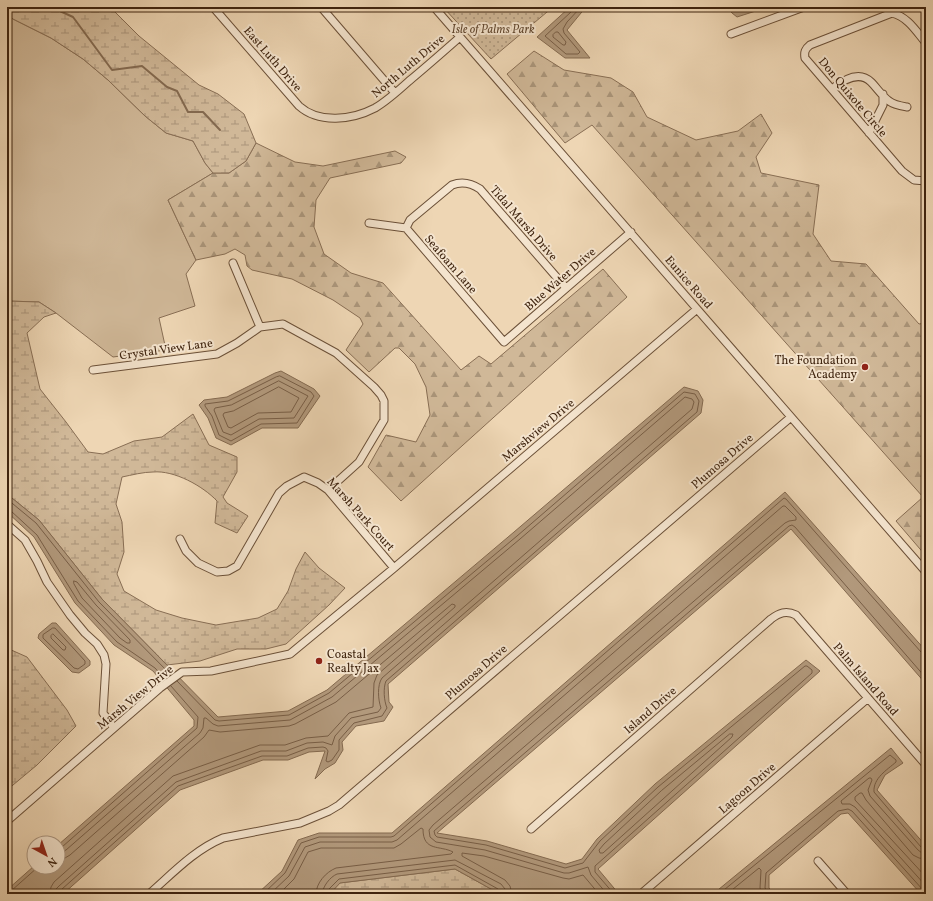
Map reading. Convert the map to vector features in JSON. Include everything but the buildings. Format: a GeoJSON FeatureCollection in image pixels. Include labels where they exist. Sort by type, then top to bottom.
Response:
{"type":"FeatureCollection","features":[{"type":"Feature","properties":{"kind":"street","name":"East Luth Drive"},"geometry":{"type":"LineString","coordinates":[[213,7],[299,106],[310,114],[322,117]]}},
{"type":"Feature","properties":{"kind":"street"},"geometry":{"type":"LineString","coordinates":[[321,7],[395,93]]}},
{"type":"Feature","properties":{"kind":"street","name":"Eunice Road"},"geometry":{"type":"LineString","coordinates":[[434,7],[926,572]]}},
{"type":"Feature","properties":{"kind":"street"},"geometry":{"type":"LineString","coordinates":[[731,34],[804,7]]}},
{"type":"Feature","properties":{"kind":"street","name":"Don Quixote Circle"},"geometry":{"type":"LineString","coordinates":[[926,43],[908,21],[892,13],[810,45],[806,48],[804,53],[806,58],[902,171],[914,180],[926,181]]}},
{"type":"Feature","properties":{"kind":"street","name":"North Luth Drive"},"geometry":{"type":"LineString","coordinates":[[322,117],[334,118],[367,112],[376,107],[395,93],[460,37]]}},
{"type":"Feature","properties":{"kind":"street"},"geometry":{"type":"LineString","coordinates":[[832,89],[849,78],[864,77],[870,81],[888,101],[907,107]]}},
{"type":"Feature","properties":{"kind":"street"},"geometry":{"type":"LineString","coordinates":[[868,132],[883,104],[883,94]]}},
{"type":"Feature","properties":{"kind":"street","name":"Tidal Marsh Drive"},"geometry":{"type":"LineString","coordinates":[[406,228],[410,220],[452,185],[459,182],[469,183],[480,189],[566,288]]}},
{"type":"Feature","properties":{"kind":"street"},"geometry":{"type":"LineString","coordinates":[[369,223],[406,228]]}},
{"type":"Feature","properties":{"kind":"street","name":"Seafoam Lane"},"geometry":{"type":"LineString","coordinates":[[406,228],[504,342]]}},
{"type":"Feature","properties":{"kind":"street","name":"Blue Water Drive"},"geometry":{"type":"LineString","coordinates":[[504,342],[631,232]]}},
{"type":"Feature","properties":{"kind":"street"},"geometry":{"type":"LineString","coordinates":[[233,263],[260,327]]}},
{"type":"Feature","properties":{"kind":"street","name":"Marshview Drive"},"geometry":{"type":"LineString","coordinates":[[394,568],[697,309]]}},
{"type":"Feature","properties":{"kind":"street","name":"Crystal View Lane"},"geometry":{"type":"LineString","coordinates":[[93,370],[217,354],[237,343],[260,327],[283,324],[312,338],[336,353],[374,387],[384,401],[384,420],[359,462],[328,490]]}},
{"type":"Feature","properties":{"kind":"street","name":"Plumosa Drive"},"geometry":{"type":"LineString","coordinates":[[149,894],[193,856],[212,843],[223,838],[300,823],[339,805],[791,417]]}},
{"type":"Feature","properties":{"kind":"street","name":"Marsh Park Court"},"geometry":{"type":"LineString","coordinates":[[180,538],[186,551],[198,562],[217,572],[228,571],[237,566],[279,493],[287,486],[304,477],[318,483],[328,490],[394,568]]}},
{"type":"Feature","properties":{"kind":"street"},"geometry":{"type":"LineString","coordinates":[[7,524],[25,540],[47,582],[70,615],[85,633],[97,644],[104,655],[106,664],[103,713],[114,728]]}},
{"type":"Feature","properties":{"kind":"street","name":"Marsh View Drive"},"geometry":{"type":"LineString","coordinates":[[7,821],[160,688],[182,672],[211,671],[290,654],[394,568]]}},
{"type":"Feature","properties":{"kind":"street","name":"Palm Island Road"},"geometry":{"type":"LineString","coordinates":[[786,612],[796,614],[926,765]]}},
{"type":"Feature","properties":{"kind":"street","name":"Island Drive"},"geometry":{"type":"LineString","coordinates":[[531,829],[771,619],[777,614],[786,612]]}},
{"type":"Feature","properties":{"kind":"street","name":"Lagoon Drive"},"geometry":{"type":"LineString","coordinates":[[641,894],[868,698]]}},
{"type":"Feature","properties":{"kind":"street"},"geometry":{"type":"LineString","coordinates":[[818,861],[847,894]]}},
{"type":"Feature","properties":{"kind":"green space"},"geometry":{"type":"Polygon","coordinates":[[[7,7],[110,7],[139,36],[199,85],[218,94],[244,114],[256,143],[246,161],[229,173],[213,173],[205,163],[193,141],[166,133],[145,116],[108,80],[83,59],[51,38],[13,19],[7,14],[7,7]]]}},
{"type":"Feature","properties":{"kind":"green space","name":"Isle of Palms Park"},"geometry":{"type":"Polygon","coordinates":[[[443,7],[553,7],[491,59],[443,7]]]}},
{"type":"Feature","properties":{"kind":"green space"},"geometry":{"type":"Polygon","coordinates":[[[7,14],[13,19],[51,38],[83,59],[108,80],[145,116],[166,133],[193,141],[205,163],[213,173],[168,200],[196,260],[186,274],[195,306],[159,318],[166,350],[113,357],[56,313],[39,302],[7,301],[7,14]]]}},
{"type":"Feature","properties":{"kind":"green space"},"geometry":{"type":"Polygon","coordinates":[[[534,51],[564,70],[611,78],[633,92],[647,117],[696,140],[738,131],[761,114],[772,133],[756,157],[761,173],[819,185],[813,234],[831,261],[866,264],[919,324],[926,323],[926,556],[896,521],[923,497],[592,125],[565,143],[507,74],[534,51]]]}},
{"type":"Feature","properties":{"kind":"green space"},"geometry":{"type":"Polygon","coordinates":[[[256,143],[295,162],[323,166],[395,151],[406,157],[401,163],[330,178],[316,200],[314,227],[324,254],[351,273],[383,283],[461,370],[479,356],[491,364],[603,269],[627,297],[401,501],[368,467],[386,435],[416,442],[430,415],[426,387],[415,364],[399,348],[395,348],[369,372],[346,350],[363,324],[360,318],[333,300],[292,279],[252,270],[247,266],[245,255],[235,249],[225,254],[196,260],[168,200],[213,173],[229,173],[246,161],[256,143]]]}},
{"type":"Feature","properties":{"kind":"green space"},"geometry":{"type":"Polygon","coordinates":[[[7,301],[39,302],[56,313],[44,317],[27,333],[40,389],[88,452],[103,454],[134,441],[162,437],[193,414],[209,445],[237,457],[237,472],[223,497],[227,503],[248,516],[237,533],[215,523],[217,501],[211,495],[188,480],[179,476],[161,472],[145,472],[122,477],[116,504],[122,522],[124,552],[117,574],[124,591],[156,610],[182,618],[216,625],[258,618],[277,609],[288,591],[296,569],[305,552],[319,568],[345,588],[329,605],[286,644],[266,649],[237,649],[200,661],[167,665],[102,599],[39,520],[7,494],[7,301]]]}},
{"type":"Feature","properties":{"kind":"green space"},"geometry":{"type":"Polygon","coordinates":[[[7,629],[9,649],[27,657],[67,710],[76,726],[37,765],[7,790],[7,629]]]}},
{"type":"Feature","properties":{"kind":"green space"},"geometry":{"type":"Polygon","coordinates":[[[455,869],[500,894],[330,894],[339,883],[455,869]]]}},
{"type":"Feature","properties":{"kind":"water"},"geometry":{"type":"Polygon","coordinates":[[[570,7],[586,7],[567,30],[590,58],[565,58],[537,37],[570,7]]]}},
{"type":"Feature","properties":{"kind":"water"},"geometry":{"type":"Polygon","coordinates":[[[726,7],[763,7],[762,9],[737,17],[726,7]]]}},
{"type":"Feature","properties":{"kind":"water"},"geometry":{"type":"Polygon","coordinates":[[[281,371],[314,389],[320,396],[298,428],[262,428],[231,445],[216,438],[208,418],[199,405],[204,400],[227,397],[281,371]]]}},
{"type":"Feature","properties":{"kind":"water"},"geometry":{"type":"Polygon","coordinates":[[[684,387],[698,391],[703,400],[701,413],[388,684],[389,702],[393,707],[384,721],[356,726],[342,742],[343,750],[335,763],[325,769],[315,779],[325,751],[309,752],[288,760],[263,760],[180,790],[63,894],[7,894],[7,890],[26,873],[26,875],[66,875],[66,838],[194,726],[194,720],[153,671],[114,645],[75,603],[34,537],[7,512],[7,494],[39,520],[102,599],[218,717],[288,711],[327,690],[684,387]]]}},
{"type":"Feature","properties":{"kind":"water"},"geometry":{"type":"Polygon","coordinates":[[[785,492],[926,651],[926,684],[791,529],[437,833],[487,841],[566,864],[582,859],[597,839],[655,784],[806,660],[820,671],[598,869],[619,894],[500,894],[455,869],[340,883],[330,894],[257,894],[282,871],[298,840],[319,833],[392,833],[785,492]]]}},
{"type":"Feature","properties":{"kind":"water"},"geometry":{"type":"Polygon","coordinates":[[[52,623],[56,623],[90,661],[90,665],[79,673],[72,672],[38,638],[39,634],[52,623]]]}},
{"type":"Feature","properties":{"kind":"water"},"geometry":{"type":"Polygon","coordinates":[[[891,748],[903,763],[885,775],[877,790],[926,846],[926,894],[921,894],[848,813],[841,814],[769,875],[769,888],[774,894],[713,894],[891,748]]]}},
{"type":"Feature","properties":{"kind":"waterway"},"geometry":{"type":"LineString","coordinates":[[51,7],[73,17],[112,70],[142,66],[167,87],[177,91],[188,112],[203,112],[220,130]]}},
{"type":"Feature","properties":{"kind":"place","name":"The Foundation Academy"},"geometry":{"type":"Point","coordinates":[865,367]}},
{"type":"Feature","properties":{"kind":"place","name":"Coastal Realty Jax"},"geometry":{"type":"Point","coordinates":[319,661]}}]}
